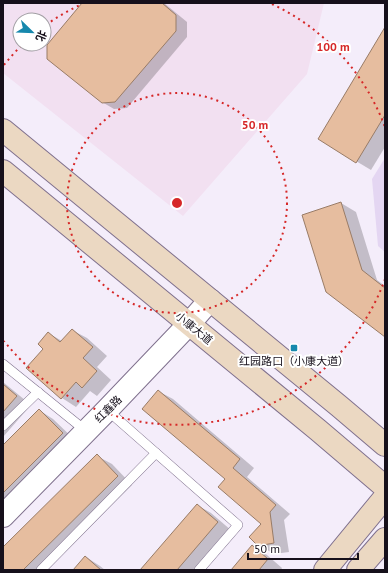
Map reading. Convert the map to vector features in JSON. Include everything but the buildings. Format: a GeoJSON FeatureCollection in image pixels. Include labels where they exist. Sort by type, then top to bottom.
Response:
{"type":"FeatureCollection","features":[{"type":"Feature","properties":{"kind":"main road"},"geometry":{"type":"LineString","coordinates":[[3,130],[385,445]]}},
{"type":"Feature","properties":{"kind":"main road","name":"小康大道"},"geometry":{"type":"LineString","coordinates":[[3,171],[318,430],[385,487]]}},
{"type":"Feature","properties":{"kind":"main road"},"geometry":{"type":"LineString","coordinates":[[325,570],[385,497]]}},
{"type":"Feature","properties":{"kind":"main road"},"geometry":{"type":"LineString","coordinates":[[358,570],[385,539]]}},
{"type":"Feature","properties":{"kind":"street","name":"红鑫路"},"geometry":{"type":"LineString","coordinates":[[3,516],[108,410],[210,300]]}},
{"type":"Feature","properties":{"kind":"lane"},"geometry":{"type":"LineString","coordinates":[[3,364],[86,431]]}},
{"type":"Feature","properties":{"kind":"lane"},"geometry":{"type":"LineString","coordinates":[[3,426],[38,392]]}},
{"type":"Feature","properties":{"kind":"lane"},"geometry":{"type":"LineString","coordinates":[[108,410],[238,526],[199,570]]}},
{"type":"Feature","properties":{"kind":"lane"},"geometry":{"type":"LineString","coordinates":[[41,570],[156,453]]}},
{"type":"Feature","properties":{"kind":"shaded area"},"geometry":{"type":"Polygon","coordinates":[[[3,3],[324,3],[307,74],[183,216],[3,73],[3,3]]]}},
{"type":"Feature","properties":{"kind":"shaded area"},"geometry":{"type":"Polygon","coordinates":[[[385,158],[385,252],[378,246],[372,179],[385,158]]]}},
{"type":"Feature","properties":{"kind":"place","name":"红园路口（小康大道）"},"geometry":{"type":"Point","coordinates":[294,348]}}]}
